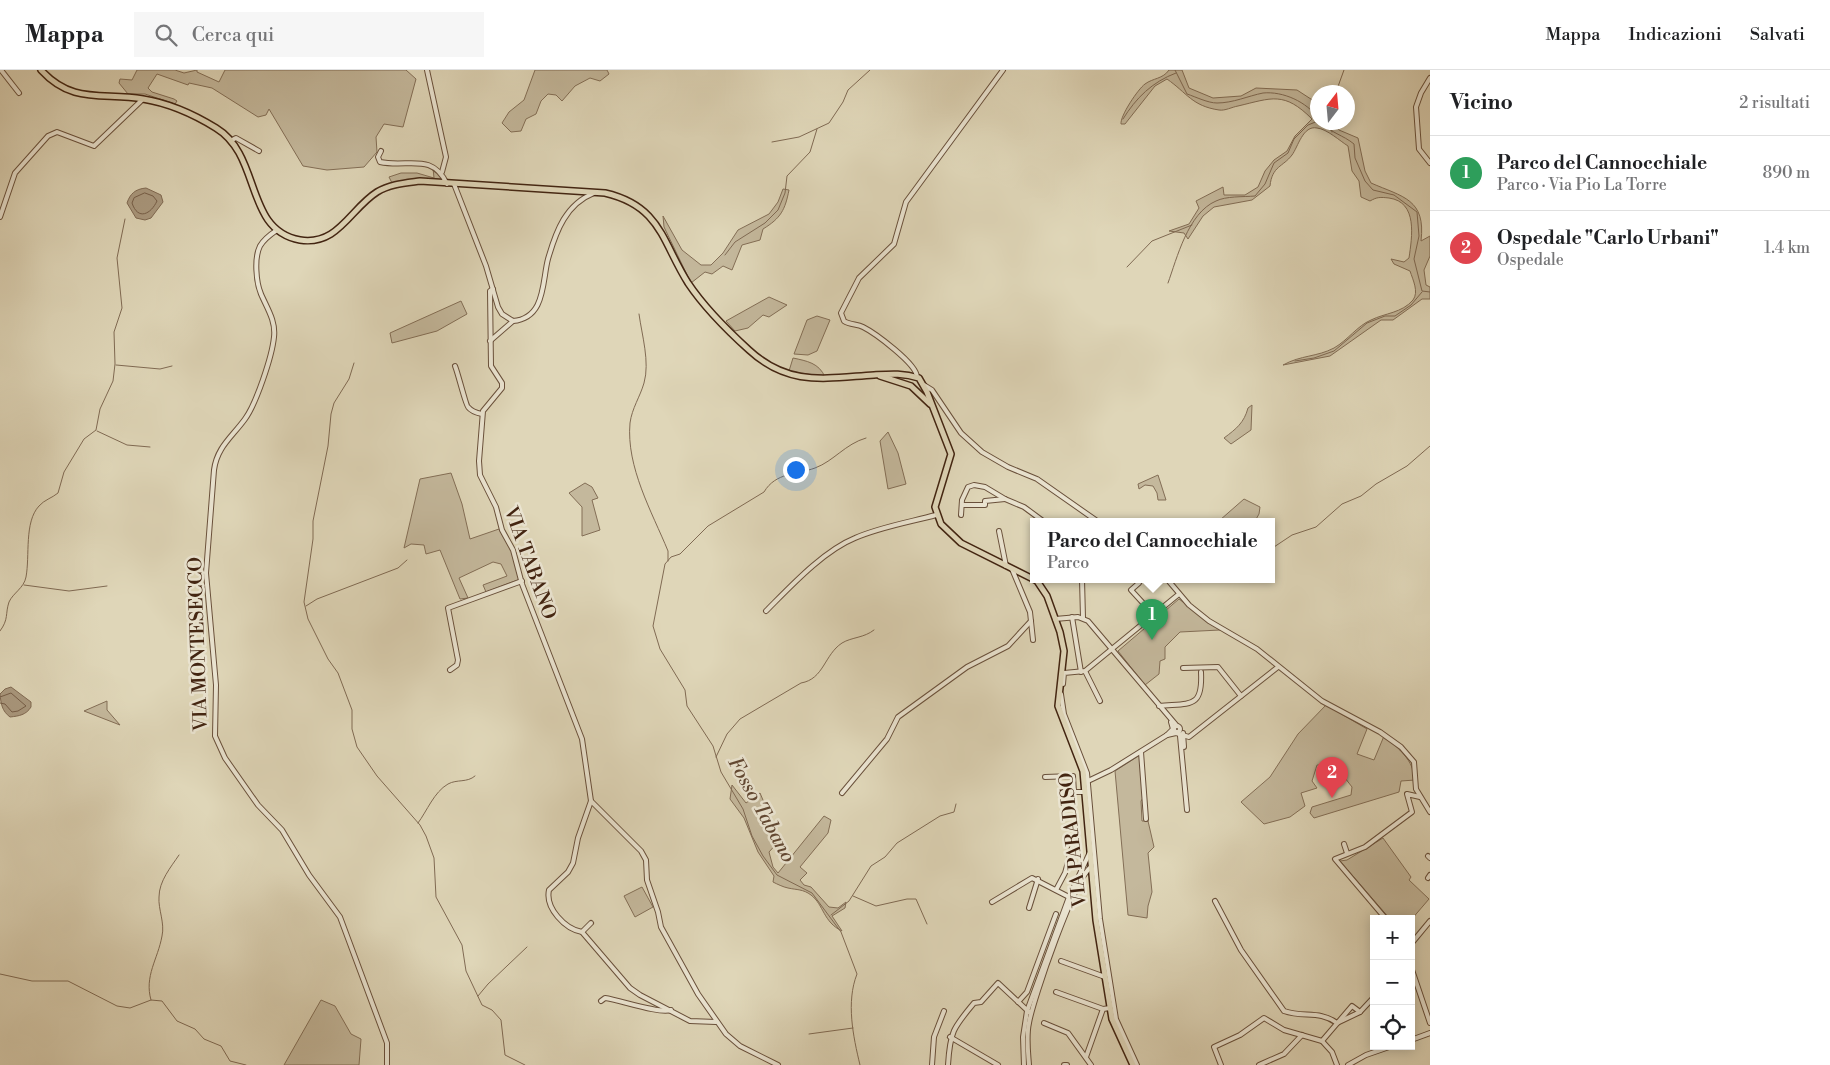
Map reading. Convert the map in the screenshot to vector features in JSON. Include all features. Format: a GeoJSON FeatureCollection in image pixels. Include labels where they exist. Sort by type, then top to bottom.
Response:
{"type":"FeatureCollection","features":[{"type":"Feature","properties":{"kind":"main road"},"geometry":{"type":"LineString","coordinates":[[41,70],[59,85],[81,94],[100,98],[144,99],[176,108],[214,126],[232,140],[245,162],[262,211],[277,230],[301,240],[320,240],[333,234],[366,200],[382,189],[405,182],[596,192],[618,196],[631,202],[652,217],[688,283],[698,296],[762,361],[777,370],[807,378],[828,379],[899,373],[919,380],[951,454],[947,475],[936,500],[936,515]]}},
{"type":"Feature","properties":{"kind":"main road"},"geometry":{"type":"LineString","coordinates":[[877,375],[912,387],[933,409]]}},
{"type":"Feature","properties":{"kind":"main road","name":"VIA PARADISO"},"geometry":{"type":"LineString","coordinates":[[936,515],[941,524],[960,543],[1030,579]]}},
{"type":"Feature","properties":{"kind":"main road","name":"VIA PARADISO"},"geometry":{"type":"LineString","coordinates":[[1036,583],[1040,585],[1055,619],[1064,651],[1058,706],[1080,761],[1085,792],[1092,876],[1110,1008],[1116,1031],[1133,1065]]}},
{"type":"Feature","properties":{"kind":"street"},"geometry":{"type":"LineString","coordinates":[[1,70],[19,93]]}},
{"type":"Feature","properties":{"kind":"street"},"geometry":{"type":"LineString","coordinates":[[427,70],[446,157],[442,172]]}},
{"type":"Feature","properties":{"kind":"street"},"geometry":{"type":"LineString","coordinates":[[1003,70],[906,202],[900,216],[894,244],[859,278],[842,310],[842,318],[844,321],[863,327],[889,345],[913,367],[919,380],[919,386],[912,387],[910,381],[919,380],[932,390],[961,433],[982,452],[1008,467],[1037,480],[1093,518]]}},
{"type":"Feature","properties":{"kind":"street"},"geometry":{"type":"LineString","coordinates":[[1430,78],[1421,93],[1416,107],[1419,149],[1430,163]]}},
{"type":"Feature","properties":{"kind":"street"},"geometry":{"type":"LineString","coordinates":[[0,217],[16,173],[48,136],[57,132],[94,146],[144,99]]}},
{"type":"Feature","properties":{"kind":"street"},"geometry":{"type":"LineString","coordinates":[[232,140],[236,138],[259,151]]}},
{"type":"Feature","properties":{"kind":"street"},"geometry":{"type":"LineString","coordinates":[[381,151],[378,157],[380,162],[430,164],[442,172],[447,184]]}},
{"type":"Feature","properties":{"kind":"street"},"geometry":{"type":"LineString","coordinates":[[454,184],[502,314],[513,321]]}},
{"type":"Feature","properties":{"kind":"street"},"geometry":{"type":"LineString","coordinates":[[570,191],[578,200]]}},
{"type":"Feature","properties":{"kind":"street"},"geometry":{"type":"LineString","coordinates":[[490,341],[513,321],[526,318],[542,295],[548,259],[562,221],[578,200],[581,191]]}},
{"type":"Feature","properties":{"kind":"street"},"geometry":{"type":"LineString","coordinates":[[578,200],[596,192]]}},
{"type":"Feature","properties":{"kind":"street","name":"VIA MONTESECCO"},"geometry":{"type":"LineString","coordinates":[[277,230],[263,242],[258,255],[258,284],[272,320],[274,331],[269,361],[249,413],[221,448],[214,470],[206,573],[216,684],[215,736],[226,758],[258,804],[282,830],[309,875],[340,916],[387,1043],[388,1065]]}},
{"type":"Feature","properties":{"kind":"street"},"geometry":{"type":"LineString","coordinates":[[455,366],[461,380],[466,405],[469,409],[482,414],[485,406],[502,388],[502,383],[491,366],[490,291],[493,289]]}},
{"type":"Feature","properties":{"kind":"street","name":"VIA TABANO"},"geometry":{"type":"LineString","coordinates":[[482,414],[480,475],[496,507],[502,530],[513,550],[522,580],[582,739],[591,801],[578,838],[573,863],[548,894],[552,908],[564,924],[573,930],[582,932],[640,996],[690,1021],[716,1022]]}},
{"type":"Feature","properties":{"kind":"street"},"geometry":{"type":"LineString","coordinates":[[961,515],[965,493],[968,488],[974,485],[985,487],[1005,499],[1024,507],[1040,518]]}},
{"type":"Feature","properties":{"kind":"street"},"geometry":{"type":"LineString","coordinates":[[962,506],[985,505],[985,501],[1005,499]]}},
{"type":"Feature","properties":{"kind":"street"},"geometry":{"type":"LineString","coordinates":[[766,611],[808,571],[836,549],[854,538],[936,515]]}},
{"type":"Feature","properties":{"kind":"street"},"geometry":{"type":"LineString","coordinates":[[999,531],[1006,566]]}},
{"type":"Feature","properties":{"kind":"street"},"geometry":{"type":"LineString","coordinates":[[1012,569],[1027,603],[1033,640]]}},
{"type":"Feature","properties":{"kind":"street"},"geometry":{"type":"LineString","coordinates":[[450,670],[457,665],[458,660],[448,608],[522,580]]}},
{"type":"Feature","properties":{"kind":"street"},"geometry":{"type":"LineString","coordinates":[[1082,583],[1084,618]]}},
{"type":"Feature","properties":{"kind":"street"},"geometry":{"type":"LineString","coordinates":[[1139,583],[1131,590],[1154,615]]}},
{"type":"Feature","properties":{"kind":"street"},"geometry":{"type":"LineString","coordinates":[[1170,583],[1179,594],[1209,621],[1253,646],[1322,701],[1380,732],[1401,747],[1414,762],[1416,789],[1430,812]]}},
{"type":"Feature","properties":{"kind":"street"},"geometry":{"type":"LineString","coordinates":[[1138,1065],[1116,1019],[1098,919],[1088,781],[1084,759],[1062,708],[1064,673],[1083,671],[1113,650],[1179,594]]}},
{"type":"Feature","properties":{"kind":"street"},"geometry":{"type":"LineString","coordinates":[[1072,617],[1083,671],[1100,701]]}},
{"type":"Feature","properties":{"kind":"street"},"geometry":{"type":"LineString","coordinates":[[1055,619],[1084,618],[1094,626],[1181,734],[1188,810]]}},
{"type":"Feature","properties":{"kind":"street"},"geometry":{"type":"LineString","coordinates":[[842,792],[887,739],[894,722],[902,714],[967,667],[1008,646],[1031,621]]}},
{"type":"Feature","properties":{"kind":"street"},"geometry":{"type":"LineString","coordinates":[[1183,668],[1218,667],[1241,696]]}},
{"type":"Feature","properties":{"kind":"street"},"geometry":{"type":"LineString","coordinates":[[1088,781],[1141,752],[1167,735],[1194,733],[1278,667]]}},
{"type":"Feature","properties":{"kind":"street"},"geometry":{"type":"LineString","coordinates":[[1159,706],[1191,703],[1199,696],[1202,688],[1201,672]]}},
{"type":"Feature","properties":{"kind":"street"},"geometry":{"type":"LineString","coordinates":[[1181,734],[1194,733]]}},
{"type":"Feature","properties":{"kind":"street"},"geometry":{"type":"LineString","coordinates":[[1181,734],[1183,749]]}},
{"type":"Feature","properties":{"kind":"street"},"geometry":{"type":"LineString","coordinates":[[1141,752],[1146,819]]}},
{"type":"Feature","properties":{"kind":"street"},"geometry":{"type":"LineString","coordinates":[[1045,777],[1073,776],[1074,792],[1085,792]]}},
{"type":"Feature","properties":{"kind":"street"},"geometry":{"type":"LineString","coordinates":[[1383,915],[1335,859],[1365,847],[1412,812],[1407,794],[1420,797]]}},
{"type":"Feature","properties":{"kind":"street"},"geometry":{"type":"LineString","coordinates":[[591,801],[641,851],[646,860],[646,880],[658,912],[661,927],[698,994],[713,1013],[716,1022],[740,1046],[778,1065]]}},
{"type":"Feature","properties":{"kind":"street"},"geometry":{"type":"LineString","coordinates":[[1056,890],[1065,873],[1073,844],[1072,840]]}},
{"type":"Feature","properties":{"kind":"street"},"geometry":{"type":"LineString","coordinates":[[1344,844],[1348,853]]}},
{"type":"Feature","properties":{"kind":"street"},"geometry":{"type":"LineString","coordinates":[[1024,1065],[1023,1037],[1029,1012],[1069,897],[1090,852]]}},
{"type":"Feature","properties":{"kind":"street"},"geometry":{"type":"LineString","coordinates":[[1029,1065],[1027,1037],[1029,1012],[1083,875],[1091,867],[1086,865],[1083,867]]}},
{"type":"Feature","properties":{"kind":"street"},"geometry":{"type":"LineString","coordinates":[[1083,875],[1092,876]]}},
{"type":"Feature","properties":{"kind":"street"},"geometry":{"type":"LineString","coordinates":[[992,902],[1032,878],[1038,879],[1069,897]]}},
{"type":"Feature","properties":{"kind":"street"},"geometry":{"type":"LineString","coordinates":[[1029,908],[1038,879]]}},
{"type":"Feature","properties":{"kind":"street"},"geometry":{"type":"LineString","coordinates":[[1214,901],[1229,931],[1279,1007],[1284,1011],[1303,1016],[1323,1015],[1338,1023]]}},
{"type":"Feature","properties":{"kind":"street"},"geometry":{"type":"LineString","coordinates":[[1018,1002],[1027,992],[1056,914]]}},
{"type":"Feature","properties":{"kind":"street"},"geometry":{"type":"LineString","coordinates":[[1415,939],[1430,921]]}},
{"type":"Feature","properties":{"kind":"street"},"geometry":{"type":"LineString","coordinates":[[582,932],[591,923]]}},
{"type":"Feature","properties":{"kind":"street"},"geometry":{"type":"LineString","coordinates":[[1061,960],[1105,976]]}},
{"type":"Feature","properties":{"kind":"street"},"geometry":{"type":"LineString","coordinates":[[1415,979],[1430,1023]]}},
{"type":"Feature","properties":{"kind":"street"},"geometry":{"type":"LineString","coordinates":[[948,1065],[950,1037],[956,1025],[974,1003],[981,1002],[998,983],[1029,1012]]}},
{"type":"Feature","properties":{"kind":"street"},"geometry":{"type":"LineString","coordinates":[[1056,992],[1103,1009],[1110,1008]]}},
{"type":"Feature","properties":{"kind":"street"},"geometry":{"type":"LineString","coordinates":[[601,1001],[605,998],[613,999],[635,1006],[671,1010]]}},
{"type":"Feature","properties":{"kind":"street"},"geometry":{"type":"LineString","coordinates":[[1338,1023],[1360,1012],[1370,1001]]}},
{"type":"Feature","properties":{"kind":"street"},"geometry":{"type":"LineString","coordinates":[[1322,1041],[1352,1006],[1360,1012]]}},
{"type":"Feature","properties":{"kind":"street"},"geometry":{"type":"LineString","coordinates":[[1086,1057],[1103,1009]]}},
{"type":"Feature","properties":{"kind":"street"},"geometry":{"type":"LineString","coordinates":[[932,1065],[934,1037],[944,1011]]}},
{"type":"Feature","properties":{"kind":"street"},"geometry":{"type":"LineString","coordinates":[[1222,1065],[1214,1047],[1240,1035],[1264,1018],[1284,1030],[1322,1041],[1332,1052],[1337,1065]]}},
{"type":"Feature","properties":{"kind":"street"},"geometry":{"type":"LineString","coordinates":[[1044,1023],[1068,1033],[1091,1065]]}},
{"type":"Feature","properties":{"kind":"street"},"geometry":{"type":"LineString","coordinates":[[1415,1039],[1430,1033]]}},
{"type":"Feature","properties":{"kind":"street"},"geometry":{"type":"LineString","coordinates":[[1259,1065],[1284,1054],[1302,1035]]}},
{"type":"Feature","properties":{"kind":"street"},"geometry":{"type":"LineString","coordinates":[[950,1037],[998,1065]]}},
{"type":"Feature","properties":{"kind":"street"},"geometry":{"type":"LineString","coordinates":[[1348,1065],[1366,1055],[1380,1050]]}},
{"type":"Feature","properties":{"kind":"shaded area"},"geometry":{"type":"Polygon","coordinates":[[[137,70],[175,70],[184,73],[197,70],[197,72],[219,82],[225,70],[406,70],[416,79],[403,127],[384,124],[376,137],[377,152],[364,167],[327,170],[303,166],[269,109],[266,115],[258,117],[212,88],[189,83],[188,85],[157,74],[148,88],[152,92],[174,99],[177,101],[175,104],[145,94],[128,94],[119,83],[120,79],[132,80],[137,70]]]}},
{"type":"Feature","properties":{"kind":"shaded area"},"geometry":{"type":"Polygon","coordinates":[[[535,70],[607,70],[609,74],[600,81],[590,78],[575,86],[562,101],[556,95],[548,94],[541,101],[536,114],[526,119],[521,131],[511,132],[502,123],[509,112],[524,100],[535,70]]]}},
{"type":"Feature","properties":{"kind":"shaded area"},"geometry":{"type":"Polygon","coordinates":[[[1169,70],[1182,70],[1189,88],[1213,98],[1241,96],[1256,88],[1297,90],[1310,98],[1310,117],[1293,104],[1277,99],[1269,99],[1224,110],[1210,108],[1190,98],[1167,79],[1155,86],[1125,124],[1121,124],[1126,109],[1142,87],[1148,82],[1164,75],[1169,70]]]}},
{"type":"Feature","properties":{"kind":"shaded area"},"geometry":{"type":"Polygon","coordinates":[[[1310,121],[1310,129],[1302,137],[1289,159],[1275,171],[1270,186],[1252,200],[1214,207],[1203,216],[1188,239],[1184,233],[1169,231],[1189,224],[1199,208],[1196,201],[1223,187],[1224,195],[1245,195],[1258,187],[1265,171],[1274,160],[1287,151],[1295,136],[1310,121]]]}},
{"type":"Feature","properties":{"kind":"shaded area"},"geometry":{"type":"Polygon","coordinates":[[[1322,130],[1339,130],[1358,138],[1365,171],[1371,183],[1402,196],[1416,208],[1422,227],[1421,241],[1430,236],[1430,256],[1424,270],[1426,285],[1430,287],[1430,299],[1422,299],[1393,320],[1381,320],[1330,356],[1283,365],[1296,359],[1334,348],[1366,323],[1404,308],[1415,297],[1414,282],[1410,271],[1394,264],[1391,259],[1404,262],[1409,258],[1412,231],[1409,213],[1405,206],[1389,198],[1381,197],[1370,201],[1361,197],[1359,181],[1352,171],[1348,146],[1322,130]]]}},
{"type":"Feature","properties":{"kind":"shaded area"},"geometry":{"type":"Polygon","coordinates":[[[433,168],[437,169],[444,180],[414,179],[392,183],[389,177],[401,173],[417,173],[434,178],[433,168]]]}},
{"type":"Feature","properties":{"kind":"shaded area"},"geometry":{"type":"Polygon","coordinates":[[[783,189],[789,190],[781,213],[763,229],[760,240],[742,245],[732,270],[723,266],[712,274],[705,272],[691,283],[664,227],[663,216],[682,250],[701,265],[711,265],[723,253],[738,230],[769,214],[778,202],[783,189]]]}},
{"type":"Feature","properties":{"kind":"shaded area"},"geometry":{"type":"Polygon","coordinates":[[[769,297],[787,305],[769,317],[763,315],[748,328],[735,331],[726,321],[769,297]]]}},
{"type":"Feature","properties":{"kind":"shaded area"},"geometry":{"type":"Polygon","coordinates":[[[461,301],[467,314],[437,331],[392,343],[390,333],[461,301]]]}},
{"type":"Feature","properties":{"kind":"shaded area"},"geometry":{"type":"Polygon","coordinates":[[[817,316],[830,320],[817,351],[808,355],[794,354],[807,320],[817,316]]]}},
{"type":"Feature","properties":{"kind":"shaded area"},"geometry":{"type":"Polygon","coordinates":[[[793,358],[816,366],[825,377],[789,371],[793,358]]]}},
{"type":"Feature","properties":{"kind":"shaded area"},"geometry":{"type":"Polygon","coordinates":[[[1252,405],[1251,430],[1231,444],[1224,438],[1239,425],[1248,408],[1252,405]]]}},
{"type":"Feature","properties":{"kind":"shaded area"},"geometry":{"type":"Polygon","coordinates":[[[888,432],[898,453],[906,484],[888,489],[880,441],[888,432]]]}},
{"type":"Feature","properties":{"kind":"shaded area"},"geometry":{"type":"Polygon","coordinates":[[[451,473],[462,504],[470,539],[499,529],[512,552],[520,579],[486,592],[483,585],[507,576],[501,564],[493,562],[459,578],[468,598],[460,599],[440,550],[426,554],[424,545],[411,544],[404,548],[420,479],[451,473]]]}},
{"type":"Feature","properties":{"kind":"shaded area"},"geometry":{"type":"Polygon","coordinates":[[[1158,475],[1166,500],[1158,500],[1153,486],[1145,485],[1139,489],[1138,484],[1158,475]]]}},
{"type":"Feature","properties":{"kind":"shaded area"},"geometry":{"type":"Polygon","coordinates":[[[585,483],[592,487],[598,498],[592,500],[600,530],[582,536],[582,507],[569,493],[585,483]]]}},
{"type":"Feature","properties":{"kind":"shaded area"},"geometry":{"type":"Polygon","coordinates":[[[1244,499],[1260,507],[1257,518],[1222,518],[1244,499]]]}},
{"type":"Feature","properties":{"kind":"shaded area"},"geometry":{"type":"Polygon","coordinates":[[[1179,599],[1220,630],[1180,632],[1165,647],[1165,659],[1160,661],[1159,674],[1145,685],[1118,651],[1179,599]]]}},
{"type":"Feature","properties":{"kind":"shaded area"},"geometry":{"type":"Polygon","coordinates":[[[107,701],[107,710],[120,725],[84,711],[107,701]]]}},
{"type":"Feature","properties":{"kind":"shaded area"},"geometry":{"type":"Polygon","coordinates":[[[1326,705],[1367,729],[1357,754],[1374,760],[1384,736],[1408,760],[1415,780],[1401,781],[1399,792],[1314,818],[1310,813],[1312,807],[1351,795],[1352,787],[1345,778],[1330,782],[1325,765],[1317,765],[1312,781],[1317,788],[1301,793],[1305,806],[1290,817],[1264,824],[1241,802],[1270,777],[1298,734],[1326,705]]]}},
{"type":"Feature","properties":{"kind":"shaded area"},"geometry":{"type":"Polygon","coordinates":[[[1140,755],[1143,798],[1141,801],[1142,821],[1148,821],[1154,847],[1148,853],[1152,892],[1147,918],[1128,915],[1115,771],[1140,755]]]}},
{"type":"Feature","properties":{"kind":"shaded area"},"geometry":{"type":"Polygon","coordinates":[[[732,785],[746,803],[760,793],[771,819],[771,831],[779,841],[769,852],[773,867],[778,873],[824,816],[831,820],[828,833],[800,867],[807,873],[800,880],[804,885],[811,887],[829,907],[838,908],[846,902],[845,908],[832,916],[842,931],[831,923],[811,895],[773,882],[774,876],[758,852],[744,818],[730,799],[732,785]]]}},
{"type":"Feature","properties":{"kind":"shaded area"},"geometry":{"type":"Polygon","coordinates":[[[1383,838],[1411,877],[1409,880],[1429,899],[1415,915],[1387,915],[1340,861],[1347,860],[1383,838]]]}},
{"type":"Feature","properties":{"kind":"shaded area"},"geometry":{"type":"Polygon","coordinates":[[[642,887],[653,907],[635,917],[624,896],[642,887]]]}},
{"type":"Feature","properties":{"kind":"shaded area"},"geometry":{"type":"Polygon","coordinates":[[[321,1000],[335,1006],[351,1034],[361,1039],[359,1065],[284,1065],[321,1000]]]}},
{"type":"Feature","properties":{"kind":"water"},"geometry":{"type":"Polygon","coordinates":[[[146,188],[161,195],[163,202],[151,218],[145,220],[136,218],[127,203],[134,192],[146,188]]]}},
{"type":"Feature","properties":{"kind":"water"},"geometry":{"type":"Polygon","coordinates":[[[11,687],[31,702],[31,707],[22,715],[10,717],[2,707],[0,694],[5,689],[11,687]]]}},
{"type":"Feature","properties":{"kind":"waterway"},"geometry":{"type":"LineString","coordinates":[[772,142],[799,137],[829,123],[843,102],[848,90],[870,70]]}},
{"type":"Feature","properties":{"kind":"waterway"},"geometry":{"type":"LineString","coordinates":[[1175,70],[1187,94],[1206,101],[1223,103],[1263,93],[1271,93],[1294,99],[1310,109]]}},
{"type":"Feature","properties":{"kind":"waterway"},"geometry":{"type":"LineString","coordinates":[[1339,85],[1344,70]]}},
{"type":"Feature","properties":{"kind":"waterway"},"geometry":{"type":"LineString","coordinates":[[1123,119],[1133,104],[1145,92],[1159,81],[1176,73]]}},
{"type":"Feature","properties":{"kind":"waterway"},"geometry":{"type":"LineString","coordinates":[[1168,283],[1185,237],[1198,215],[1206,207],[1220,199],[1255,196],[1265,184],[1274,163],[1288,153],[1294,139],[1310,124]]}},
{"type":"Feature","properties":{"kind":"waterway"},"geometry":{"type":"LineString","coordinates":[[725,255],[735,242],[765,223],[778,210],[785,193],[787,176],[810,152],[817,129]]}},
{"type":"Feature","properties":{"kind":"waterway"},"geometry":{"type":"LineString","coordinates":[[1330,130],[1354,144],[1355,158],[1365,181],[1373,190],[1394,195],[1417,212],[1419,236],[1414,259],[1422,291],[1430,292]]}},
{"type":"Feature","properties":{"kind":"waterway"},"geometry":{"type":"LineString","coordinates":[[0,631],[6,620],[9,602],[25,581],[29,530],[34,513],[41,504],[58,493],[64,472],[84,439],[96,430],[100,409],[113,381],[115,364],[114,332],[122,308],[117,258],[125,219]]}},
{"type":"Feature","properties":{"kind":"waterway"},"geometry":{"type":"LineString","coordinates":[[1127,267],[1152,241],[1192,225]]}},
{"type":"Feature","properties":{"kind":"waterway"},"geometry":{"type":"LineString","coordinates":[[1295,361],[1314,358],[1334,351],[1367,323],[1385,316],[1395,316],[1411,305],[1422,292]]}},
{"type":"Feature","properties":{"kind":"waterway"},"geometry":{"type":"LineString","coordinates":[[639,314],[646,358],[646,375],[631,418],[630,440],[636,473],[668,551],[668,561]]}},
{"type":"Feature","properties":{"kind":"waterway"},"geometry":{"type":"LineString","coordinates":[[354,363],[349,379],[334,403],[331,414],[328,446],[313,521],[313,539],[304,602],[308,619],[328,659],[338,673],[352,710],[352,729],[357,747],[377,776],[420,825],[426,836],[434,858],[436,897],[462,945],[466,971],[482,1005],[492,1010],[501,1020],[505,1055],[525,1065]]}},
{"type":"Feature","properties":{"kind":"waterway"},"geometry":{"type":"LineString","coordinates":[[116,365],[160,369],[172,366]]}},
{"type":"Feature","properties":{"kind":"waterway"},"geometry":{"type":"LineString","coordinates":[[97,431],[127,445],[150,447]]}},
{"type":"Feature","properties":{"kind":"waterway","name":"Fosso Tabano"},"geometry":{"type":"LineString","coordinates":[[860,1065],[853,1031],[851,1007],[857,974],[841,932],[812,893],[777,875],[763,856],[752,836],[743,809],[721,772],[713,746],[687,706],[685,690],[660,649],[653,626],[665,564],[671,557],[680,554],[708,526],[764,492],[780,477],[822,465],[852,444],[866,438]]}},
{"type":"Feature","properties":{"kind":"waterway"},"geometry":{"type":"LineString","coordinates":[[1275,546],[1292,535],[1316,527],[1342,504],[1361,496],[1376,484],[1407,466],[1430,446]]}},
{"type":"Feature","properties":{"kind":"waterway"},"geometry":{"type":"LineString","coordinates":[[306,606],[317,599],[398,568],[407,560]]}},
{"type":"Feature","properties":{"kind":"waterway"},"geometry":{"type":"LineString","coordinates":[[24,585],[69,591],[107,586]]}},
{"type":"Feature","properties":{"kind":"waterway","name":"Fosso Tabano"},"geometry":{"type":"LineString","coordinates":[[716,757],[727,734],[740,719],[801,683],[815,677],[831,654],[842,643],[866,635],[874,630]]}},
{"type":"Feature","properties":{"kind":"waterway"},"geometry":{"type":"LineString","coordinates":[[418,823],[443,787],[475,776]]}},
{"type":"Feature","properties":{"kind":"waterway"},"geometry":{"type":"LineString","coordinates":[[831,915],[849,901],[871,866],[885,857],[897,843],[940,816],[954,812],[956,804]]}},
{"type":"Feature","properties":{"kind":"waterway"},"geometry":{"type":"LineString","coordinates":[[151,1000],[149,991],[150,975],[163,931],[159,902],[161,885],[179,855]]}},
{"type":"Feature","properties":{"kind":"waterway"},"geometry":{"type":"LineString","coordinates":[[853,896],[876,906],[907,899],[916,899],[927,924]]}},
{"type":"Feature","properties":{"kind":"waterway"},"geometry":{"type":"LineString","coordinates":[[478,996],[527,947]]}},
{"type":"Feature","properties":{"kind":"waterway"},"geometry":{"type":"LineString","coordinates":[[0,974],[32,981],[68,981],[117,1006],[130,1008],[151,1000],[162,1001],[177,1021],[195,1029],[204,1039],[221,1046],[230,1061],[246,1065]]}},
{"type":"Feature","properties":{"kind":"waterway"},"geometry":{"type":"LineString","coordinates":[[809,1034],[853,1028]]}},
{"type":"Feature","properties":{"kind":"place","name":"Parco del Cannocchiale"},"geometry":{"type":"Point","coordinates":[1152,640]}},
{"type":"Feature","properties":{"kind":"place","name":"Ospedale \"Carlo Urbani\""},"geometry":{"type":"Point","coordinates":[1332,798]}}]}
